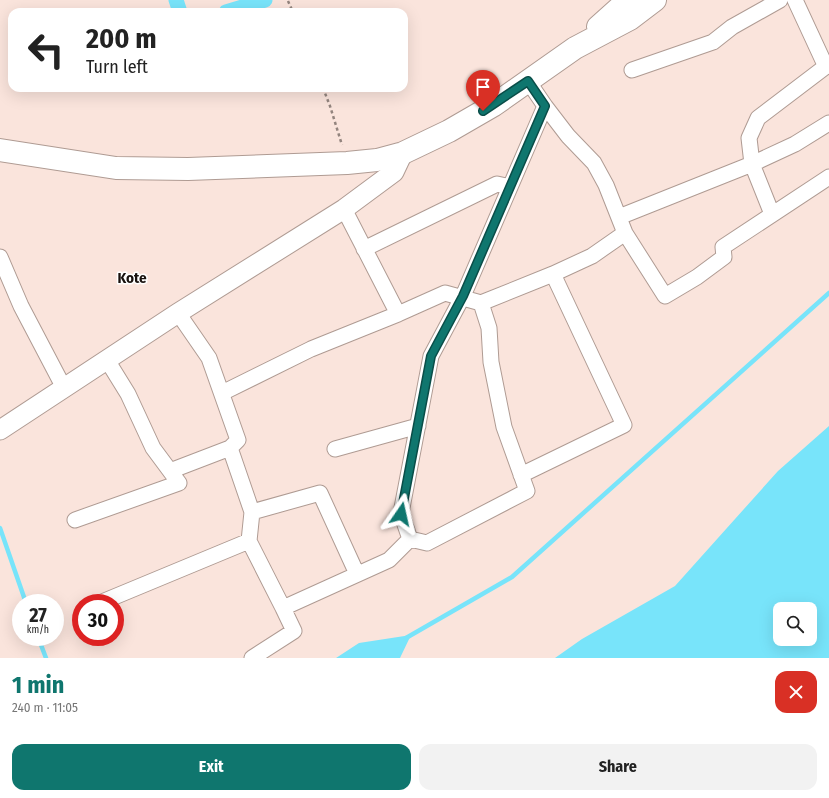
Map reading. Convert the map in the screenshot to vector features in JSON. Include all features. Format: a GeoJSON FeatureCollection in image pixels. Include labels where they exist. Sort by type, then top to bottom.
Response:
{"type":"FeatureCollection","features":[{"type":"Feature","properties":{"kind":"highway"},"geometry":{"type":"LineString","coordinates":[[0,150],[116,168],[188,169],[347,163],[377,160],[403,153],[449,131],[494,105],[575,48],[628,0]]}},
{"type":"Feature","properties":{"kind":"highway"},"geometry":{"type":"LineString","coordinates":[[575,48],[630,19],[655,0]]}},
{"type":"Feature","properties":{"kind":"street"},"geometry":{"type":"LineString","coordinates":[[772,214],[752,164],[749,138],[758,118],[828,66],[795,0]]}},
{"type":"Feature","properties":{"kind":"street"},"geometry":{"type":"LineString","coordinates":[[632,70],[713,42],[732,27],[772,2]]}},
{"type":"Feature","properties":{"kind":"street"},"geometry":{"type":"LineString","coordinates":[[528,81],[568,136],[594,163],[606,185],[625,233],[665,296],[697,277],[724,257],[723,247],[829,177]]}},
{"type":"Feature","properties":{"kind":"street"},"geometry":{"type":"LineString","coordinates":[[410,539],[401,514],[431,356],[463,296],[545,106]]}},
{"type":"Feature","properties":{"kind":"street"},"geometry":{"type":"LineString","coordinates":[[619,217],[752,164],[795,144],[829,123]]}},
{"type":"Feature","properties":{"kind":"street"},"geometry":{"type":"LineString","coordinates":[[0,430],[178,313],[344,209],[394,172],[403,153]]}},
{"type":"Feature","properties":{"kind":"street"},"geometry":{"type":"LineString","coordinates":[[364,248],[497,184],[510,187]]}},
{"type":"Feature","properties":{"kind":"street"},"geometry":{"type":"LineString","coordinates":[[344,209],[398,314]]}},
{"type":"Feature","properties":{"kind":"street"},"geometry":{"type":"LineString","coordinates":[[222,393],[311,349],[398,314],[445,293],[463,296],[481,303],[553,274],[592,256],[625,233]]}},
{"type":"Feature","properties":{"kind":"street"},"geometry":{"type":"LineString","coordinates":[[0,257],[20,306],[64,388]]}},
{"type":"Feature","properties":{"kind":"street"},"geometry":{"type":"LineString","coordinates":[[521,475],[624,425],[553,274]]}},
{"type":"Feature","properties":{"kind":"street"},"geometry":{"type":"LineString","coordinates":[[410,539],[427,543],[527,491],[504,427],[491,362],[489,328],[481,303]]}},
{"type":"Feature","properties":{"kind":"street"},"geometry":{"type":"LineString","coordinates":[[170,471],[230,448],[238,440],[209,358],[178,313]]}},
{"type":"Feature","properties":{"kind":"street"},"geometry":{"type":"LineString","coordinates":[[76,520],[179,483],[153,448],[128,394],[107,360]]}},
{"type":"Feature","properties":{"kind":"street"},"geometry":{"type":"LineString","coordinates":[[335,449],[418,426]]}},
{"type":"Feature","properties":{"kind":"street"},"geometry":{"type":"LineString","coordinates":[[230,448],[252,512],[249,541],[294,631],[252,658]]}},
{"type":"Feature","properties":{"kind":"street"},"geometry":{"type":"LineString","coordinates":[[252,512],[320,493],[357,574]]}},
{"type":"Feature","properties":{"kind":"street"},"geometry":{"type":"LineString","coordinates":[[283,608],[389,560],[410,539]]}},
{"type":"Feature","properties":{"kind":"street"},"geometry":{"type":"LineString","coordinates":[[121,594],[249,541]]}},
{"type":"Feature","properties":{"kind":"path"},"geometry":{"type":"LineString","coordinates":[[325,92],[347,163]]}},
{"type":"Feature","properties":{"kind":"water"},"geometry":{"type":"Polygon","coordinates":[[[829,426],[829,658],[555,658],[582,639],[675,586],[778,471],[829,426]]]}},
{"type":"Feature","properties":{"kind":"water"},"geometry":{"type":"Polygon","coordinates":[[[411,635],[400,658],[336,658],[359,643],[411,635]]]}},
{"type":"Feature","properties":{"kind":"waterway"},"geometry":{"type":"LineString","coordinates":[[176,0],[179,8]]}},
{"type":"Feature","properties":{"kind":"waterway"},"geometry":{"type":"LineString","coordinates":[[239,8],[265,0]]}},
{"type":"Feature","properties":{"kind":"waterway"},"geometry":{"type":"LineString","coordinates":[[406,638],[512,577],[829,293]]}},
{"type":"Feature","properties":{"kind":"waterway"},"geometry":{"type":"LineString","coordinates":[[0,528],[23,594]]}},
{"type":"Feature","properties":{"kind":"waterway"},"geometry":{"type":"LineString","coordinates":[[41,646],[46,658]]}},
{"type":"Feature","properties":{"kind":"district","name":"Kote"},"geometry":{"type":"Point","coordinates":[132,278]}},
{"type":"Feature","properties":{"kind":"route"},"geometry":{"type":"LineString","coordinates":[[401,514],[431,356],[463,296],[545,106],[528,81],[483,111]]}}]}
